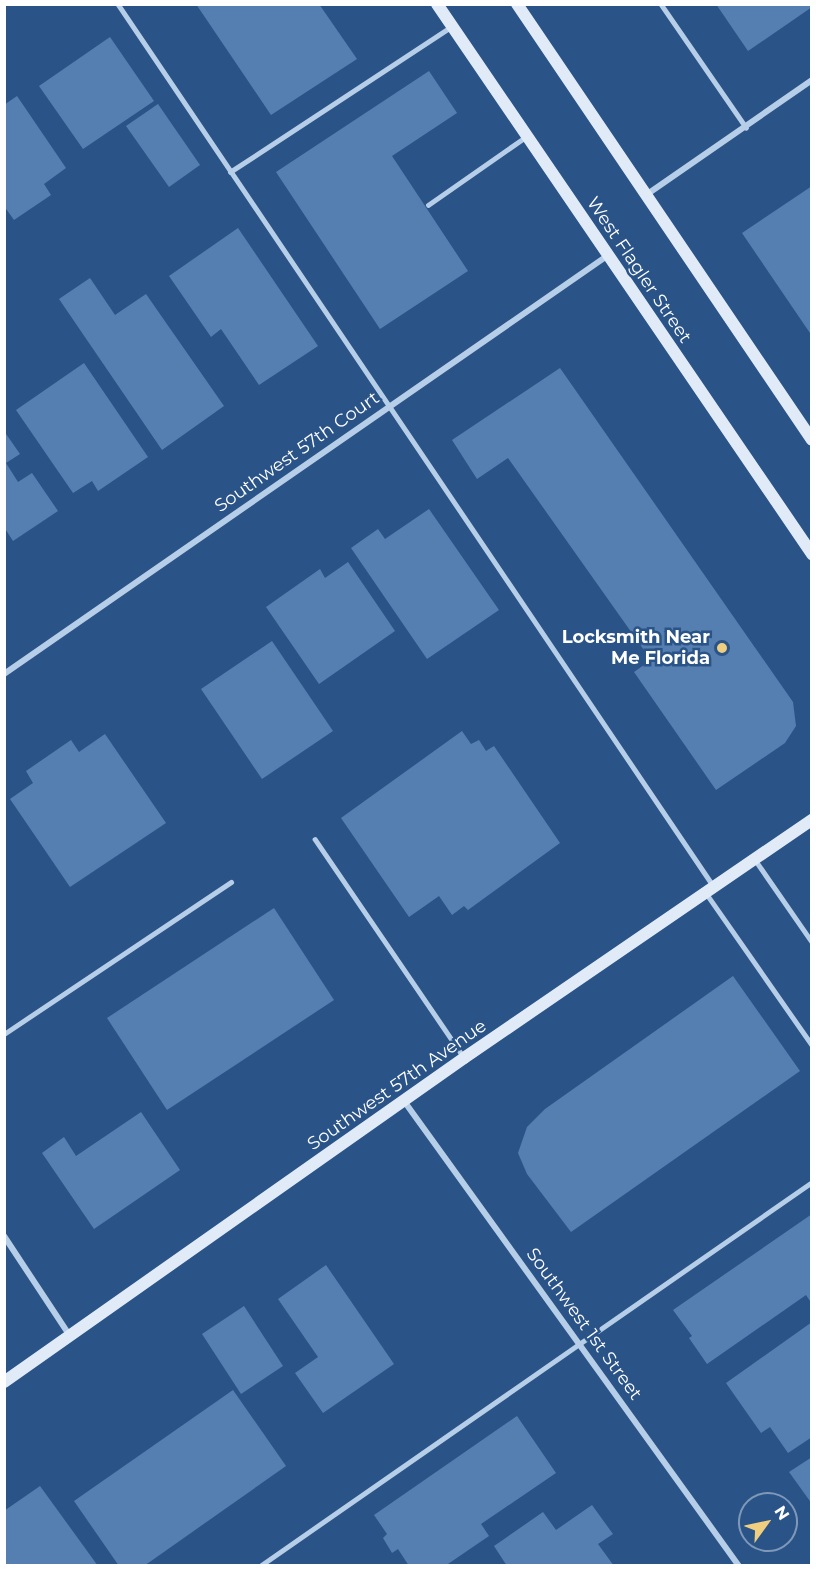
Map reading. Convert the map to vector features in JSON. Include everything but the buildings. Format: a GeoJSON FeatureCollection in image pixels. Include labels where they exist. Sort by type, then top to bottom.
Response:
{"type":"FeatureCollection","features":[{"type":"Feature","properties":{"kind":"main road","name":"West Flagler Street"},"geometry":{"type":"LineString","coordinates":[[437,4],[812,554]]}},
{"type":"Feature","properties":{"kind":"main road"},"geometry":{"type":"LineString","coordinates":[[517,4],[812,440]]}},
{"type":"Feature","properties":{"kind":"main road","name":"Southwest 57th Avenue"},"geometry":{"type":"LineString","coordinates":[[4,1382],[464,1058],[812,819]]}},
{"type":"Feature","properties":{"kind":"street"},"geometry":{"type":"LineString","coordinates":[[645,195],[812,80]]}},
{"type":"Feature","properties":{"kind":"street","name":"Southwest 57th Court"},"geometry":{"type":"LineString","coordinates":[[4,674],[607,256]]}},
{"type":"Feature","properties":{"kind":"street","name":"Southwest 1st Street"},"geometry":{"type":"LineString","coordinates":[[404,1101],[739,1566]]}},
{"type":"Feature","properties":{"kind":"street"},"geometry":{"type":"LineString","coordinates":[[4,1236],[71,1336]]}},
{"type":"Feature","properties":{"kind":"lane"},"geometry":{"type":"LineString","coordinates":[[118,4],[390,406],[812,1045]]}},
{"type":"Feature","properties":{"kind":"lane"},"geometry":{"type":"LineString","coordinates":[[661,4],[746,127]]}},
{"type":"Feature","properties":{"kind":"lane"},"geometry":{"type":"LineString","coordinates":[[230,172],[452,26]]}},
{"type":"Feature","properties":{"kind":"lane"},"geometry":{"type":"LineString","coordinates":[[428,205],[527,136]]}},
{"type":"Feature","properties":{"kind":"lane"},"geometry":{"type":"LineString","coordinates":[[315,839],[464,1058]]}},
{"type":"Feature","properties":{"kind":"lane"},"geometry":{"type":"LineString","coordinates":[[754,859],[811,941]]}},
{"type":"Feature","properties":{"kind":"lane"},"geometry":{"type":"LineString","coordinates":[[4,1034],[231,882]]}},
{"type":"Feature","properties":{"kind":"lane"},"geometry":{"type":"LineString","coordinates":[[260,1566],[812,1182]]}},
{"type":"Feature","properties":{"kind":"place","name":"Locksmith Near Me Florida"},"geometry":{"type":"Point","coordinates":[722,648]}}]}
